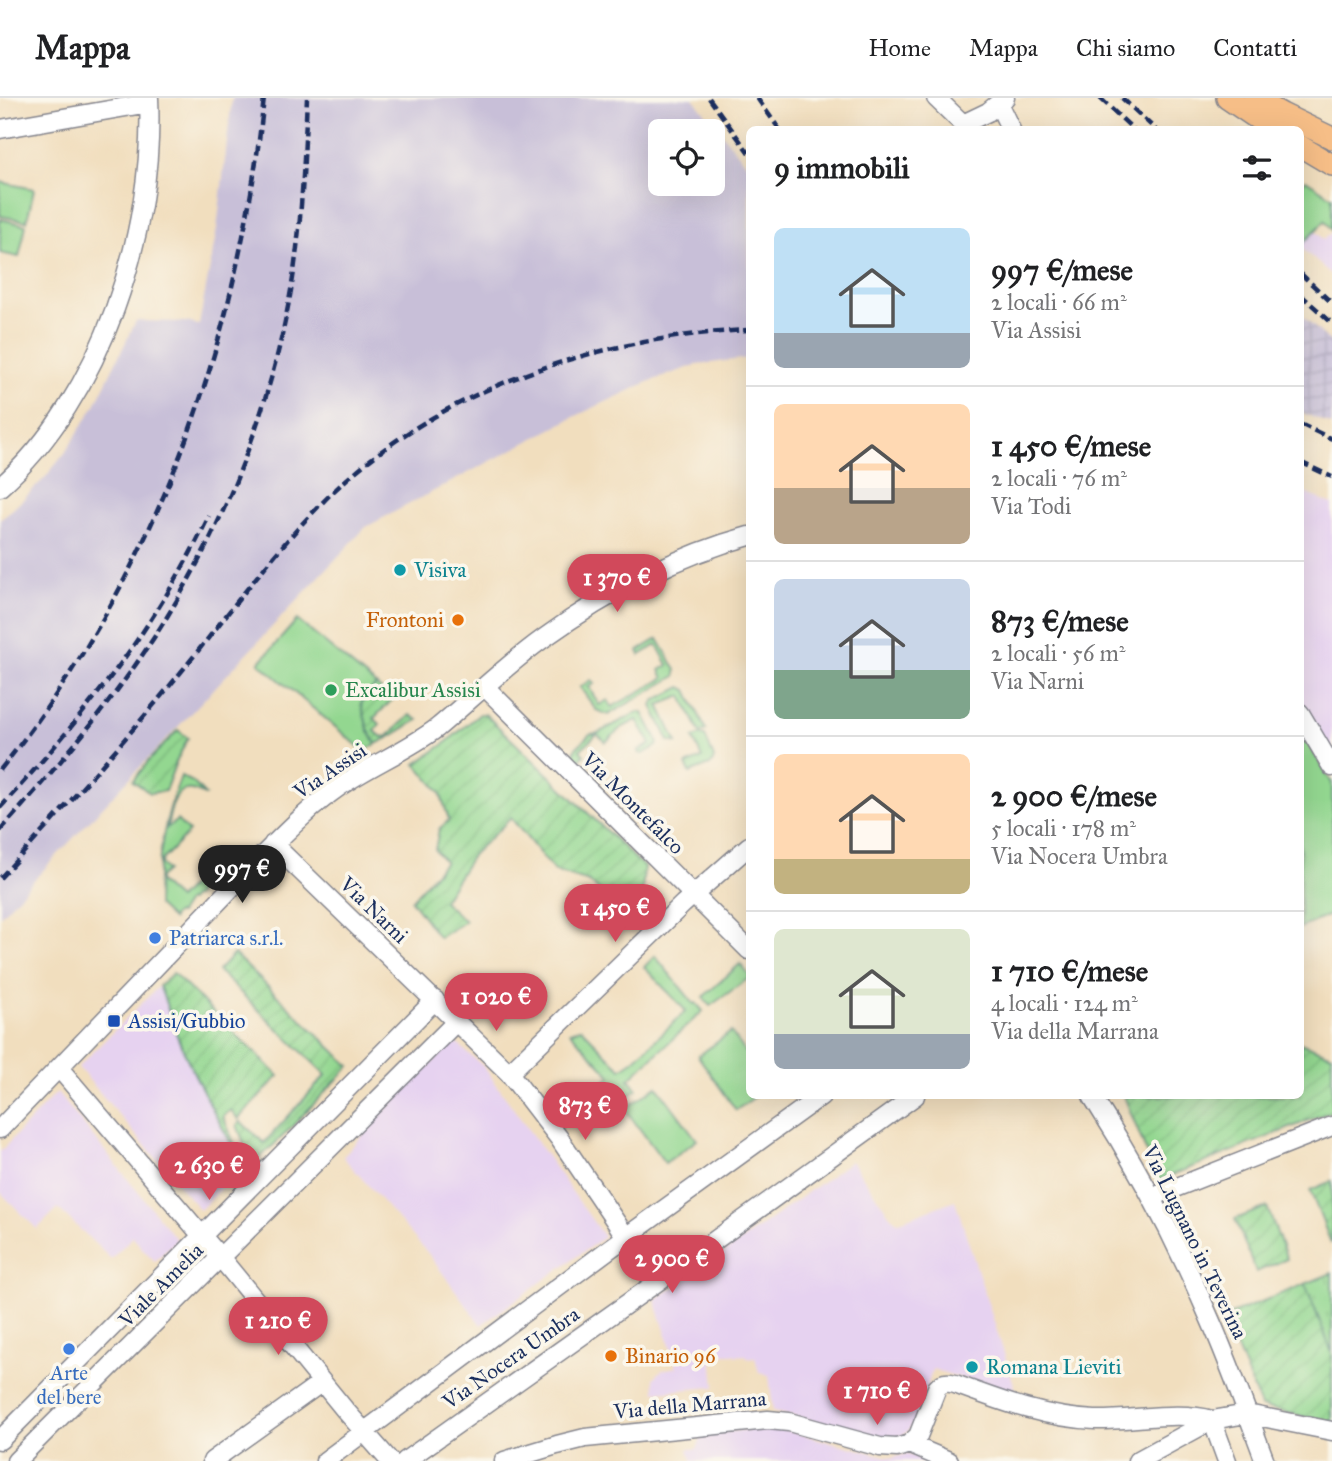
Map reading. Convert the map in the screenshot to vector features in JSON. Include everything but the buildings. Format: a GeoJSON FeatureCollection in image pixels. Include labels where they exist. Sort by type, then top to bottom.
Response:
{"type":"FeatureCollection","features":[{"type":"Feature","properties":{"kind":"main road"},"geometry":{"type":"LineString","coordinates":[[1227,98],[1268,126]]}},
{"type":"Feature","properties":{"kind":"main road"},"geometry":{"type":"LineString","coordinates":[[1254,98],[1332,138]]}},
{"type":"Feature","properties":{"kind":"main road"},"geometry":{"type":"LineString","coordinates":[[1304,148],[1332,166]]}},
{"type":"Feature","properties":{"kind":"street"},"geometry":{"type":"LineString","coordinates":[[936,98],[965,123],[1002,101],[1010,126]]}},
{"type":"Feature","properties":{"kind":"street"},"geometry":{"type":"LineString","coordinates":[[0,129],[149,100],[148,164],[141,214],[118,300],[90,366],[51,431],[28,460],[8,469],[0,487]]}},
{"type":"Feature","properties":{"kind":"street","name":"Via Assisi"},"geometry":{"type":"LineString","coordinates":[[0,1129],[274,844],[331,792],[423,739],[543,638],[613,594],[656,571],[746,537]]}},
{"type":"Feature","properties":{"kind":"street","name":"Via Montefalco"},"geometry":{"type":"LineString","coordinates":[[485,687],[746,947]]}},
{"type":"Feature","properties":{"kind":"street"},"geometry":{"type":"LineString","coordinates":[[1304,720],[1332,767]]}},
{"type":"Feature","properties":{"kind":"street","name":"Via Narni"},"geometry":{"type":"LineString","coordinates":[[274,844],[509,1073],[559,1138],[626,1237]]}},
{"type":"Feature","properties":{"kind":"street"},"geometry":{"type":"LineString","coordinates":[[509,1073],[694,895],[746,849]]}},
{"type":"Feature","properties":{"kind":"street","name":"Viale Amelia"},"geometry":{"type":"LineString","coordinates":[[0,1440],[435,1000]]}},
{"type":"Feature","properties":{"kind":"street","name":"Viale Amelia"},"geometry":{"type":"LineString","coordinates":[[16,1461],[457,1021]]}},
{"type":"Feature","properties":{"kind":"street"},"geometry":{"type":"LineString","coordinates":[[59,1068],[390,1461]]}},
{"type":"Feature","properties":{"kind":"street","name":"Via Nocera Umbra"},"geometry":{"type":"LineString","coordinates":[[325,1461],[817,1099]]}},
{"type":"Feature","properties":{"kind":"street","name":"Via Nocera Umbra"},"geometry":{"type":"LineString","coordinates":[[405,1461],[911,1099]]}},
{"type":"Feature","properties":{"kind":"street","name":"Via Lugnano in Teverina"},"geometry":{"type":"LineString","coordinates":[[1094,1099],[1152,1197],[1208,1315],[1265,1461]]}},
{"type":"Feature","properties":{"kind":"street"},"geometry":{"type":"LineString","coordinates":[[1152,1197],[1332,1126]]}},
{"type":"Feature","properties":{"kind":"street"},"geometry":{"type":"LineString","coordinates":[[212,1461],[322,1381]]}},
{"type":"Feature","properties":{"kind":"street"},"geometry":{"type":"LineString","coordinates":[[909,1444],[916,1440],[920,1433],[937,1388],[946,1383],[1013,1405],[1066,1418],[1095,1420],[1191,1416],[1213,1420]]}},
{"type":"Feature","properties":{"kind":"street"},"geometry":{"type":"LineString","coordinates":[[1138,1461],[1213,1420],[1247,1413],[1332,1432]]}},
{"type":"Feature","properties":{"kind":"street","name":"Via della Marrana"},"geometry":{"type":"LineString","coordinates":[[503,1461],[585,1438],[768,1420],[789,1422],[880,1447],[891,1448],[909,1444]]}},
{"type":"Feature","properties":{"kind":"street"},"geometry":{"type":"LineString","coordinates":[[1213,1420],[1227,1461]]}},
{"type":"Feature","properties":{"kind":"street"},"geometry":{"type":"LineString","coordinates":[[909,1444],[949,1461]]}},
{"type":"Feature","properties":{"kind":"shaded area"},"geometry":{"type":"Polygon","coordinates":[[[232,98],[693,98],[710,119],[648,119],[648,196],[725,196],[725,137],[746,163],[746,358],[696,365],[648,382],[576,416],[366,527],[0,916],[0,519],[44,479],[65,453],[94,407],[136,321],[186,322],[199,325],[217,229],[232,98]]]}},
{"type":"Feature","properties":{"kind":"shaded area"},"geometry":{"type":"Polygon","coordinates":[[[1315,231],[1324,240],[1332,232],[1332,275],[1304,250],[1304,243],[1315,231]]]}},
{"type":"Feature","properties":{"kind":"shaded area"},"geometry":{"type":"Polygon","coordinates":[[[1304,318],[1332,343],[1332,425],[1304,414],[1304,318]]]}},
{"type":"Feature","properties":{"kind":"shaded area"},"geometry":{"type":"Polygon","coordinates":[[[1304,493],[1332,504],[1332,754],[1304,707],[1304,493]]]}},
{"type":"Feature","properties":{"kind":"shaded area"},"geometry":{"type":"Polygon","coordinates":[[[159,986],[192,1069],[243,1165],[200,1210],[78,1067],[159,986]]]}},
{"type":"Feature","properties":{"kind":"shaded area"},"geometry":{"type":"Polygon","coordinates":[[[454,1041],[484,1067],[604,1237],[481,1325],[427,1252],[343,1157],[382,1113],[454,1041]]]}},
{"type":"Feature","properties":{"kind":"shaded area"},"geometry":{"type":"Polygon","coordinates":[[[57,1092],[177,1240],[155,1261],[133,1236],[111,1259],[58,1208],[37,1229],[0,1192],[0,1152],[57,1092]]]}},
{"type":"Feature","properties":{"kind":"shaded area"},"geometry":{"type":"Polygon","coordinates":[[[851,1161],[897,1222],[955,1200],[1018,1397],[933,1369],[914,1422],[908,1431],[901,1436],[884,1439],[773,1411],[769,1375],[759,1373],[755,1357],[747,1358],[746,1355],[712,1356],[715,1387],[655,1392],[654,1378],[662,1370],[677,1367],[655,1300],[851,1161]]]}},
{"type":"Feature","properties":{"kind":"shaded area"},"geometry":{"type":"Polygon","coordinates":[[[773,1427],[892,1458],[906,1454],[929,1461],[692,1461],[688,1449],[697,1449],[703,1434],[773,1427]]]}},
{"type":"Feature","properties":{"kind":"green space"},"geometry":{"type":"Polygon","coordinates":[[[1306,180],[1332,197],[1332,230],[1325,221],[1304,242],[1306,180]]]}},
{"type":"Feature","properties":{"kind":"green space"},"geometry":{"type":"Polygon","coordinates":[[[0,182],[34,189],[27,221],[0,216],[0,182]]]}},
{"type":"Feature","properties":{"kind":"green space"},"geometry":{"type":"Polygon","coordinates":[[[0,219],[26,225],[19,257],[0,253],[0,219]]]}},
{"type":"Feature","properties":{"kind":"green space","name":"Excalibur Assisi"},"geometry":{"type":"Polygon","coordinates":[[[297,620],[376,685],[361,703],[368,729],[376,744],[364,751],[259,663],[297,620]]]}},
{"type":"Feature","properties":{"kind":"green space"},"geometry":{"type":"Polygon","coordinates":[[[658,639],[676,670],[676,676],[608,715],[596,710],[580,687],[591,680],[594,684],[589,687],[599,705],[608,700],[612,707],[664,678],[660,670],[668,665],[657,645],[640,655],[638,651],[658,639]]]}},
{"type":"Feature","properties":{"kind":"green space"},"geometry":{"type":"Polygon","coordinates":[[[376,685],[392,700],[374,718],[380,724],[375,731],[382,737],[387,737],[410,715],[418,720],[376,744],[368,729],[361,703],[376,685]]]}},
{"type":"Feature","properties":{"kind":"green space"},"geometry":{"type":"Polygon","coordinates":[[[681,687],[687,690],[706,730],[700,733],[682,696],[659,705],[677,743],[669,741],[652,706],[654,701],[681,687]]]}},
{"type":"Feature","properties":{"kind":"green space"},"geometry":{"type":"Polygon","coordinates":[[[638,712],[643,713],[658,741],[657,746],[643,754],[639,753],[638,751],[651,744],[637,720],[621,728],[606,742],[597,734],[580,750],[584,755],[577,762],[574,757],[575,749],[590,734],[598,733],[638,712]]]}},
{"type":"Feature","properties":{"kind":"green space"},"geometry":{"type":"Polygon","coordinates":[[[480,714],[485,714],[644,867],[642,894],[625,911],[589,882],[554,871],[511,818],[473,854],[443,901],[465,921],[439,938],[411,900],[445,862],[435,850],[439,829],[449,820],[440,792],[416,764],[480,714]]]}},
{"type":"Feature","properties":{"kind":"green space"},"geometry":{"type":"Polygon","coordinates":[[[178,730],[188,738],[165,791],[150,793],[133,781],[178,730]]]}},
{"type":"Feature","properties":{"kind":"green space"},"geometry":{"type":"Polygon","coordinates":[[[705,736],[714,758],[712,764],[690,773],[686,765],[702,758],[693,738],[705,736]]]}},
{"type":"Feature","properties":{"kind":"green space"},"geometry":{"type":"Polygon","coordinates":[[[1304,737],[1332,783],[1332,914],[1304,926],[1304,737]]]}},
{"type":"Feature","properties":{"kind":"green space"},"geometry":{"type":"Polygon","coordinates":[[[181,776],[193,782],[206,796],[188,790],[182,791],[174,801],[167,828],[177,820],[189,832],[162,860],[161,864],[167,871],[159,878],[159,882],[178,899],[214,862],[221,869],[209,878],[195,897],[188,900],[179,914],[172,917],[173,920],[157,905],[157,888],[166,823],[181,776]]]}},
{"type":"Feature","properties":{"kind":"green space"},"geometry":{"type":"Polygon","coordinates":[[[234,954],[350,1066],[256,1161],[251,1161],[237,1125],[240,1121],[264,1143],[326,1075],[218,971],[234,954]]]}},
{"type":"Feature","properties":{"kind":"green space"},"geometry":{"type":"Polygon","coordinates":[[[655,956],[694,1004],[703,1011],[629,1079],[637,1089],[581,1131],[569,1114],[611,1076],[570,1032],[581,1028],[621,1069],[686,1011],[644,967],[655,956]]]}},
{"type":"Feature","properties":{"kind":"green space"},"geometry":{"type":"Polygon","coordinates":[[[740,964],[746,971],[746,980],[710,1006],[703,997],[740,964]]]}},
{"type":"Feature","properties":{"kind":"green space"},"geometry":{"type":"Polygon","coordinates":[[[173,973],[279,1076],[238,1119],[231,1110],[223,1116],[237,1150],[235,1151],[184,1053],[159,986],[173,973]]]}},
{"type":"Feature","properties":{"kind":"green space"},"geometry":{"type":"Polygon","coordinates":[[[731,1032],[746,1053],[746,1099],[752,1099],[736,1110],[698,1056],[731,1032]]]}},
{"type":"Feature","properties":{"kind":"green space"},"geometry":{"type":"Polygon","coordinates":[[[1304,1044],[1332,1055],[1332,1111],[1158,1181],[1125,1099],[1304,1099],[1304,1044]]]}},
{"type":"Feature","properties":{"kind":"green space"},"geometry":{"type":"Polygon","coordinates":[[[657,1086],[697,1140],[665,1163],[625,1109],[657,1086]]]}},
{"type":"Feature","properties":{"kind":"green space"},"geometry":{"type":"Polygon","coordinates":[[[1332,1181],[1332,1242],[1331,1243],[1310,1190],[1332,1181]]]}},
{"type":"Feature","properties":{"kind":"green space"},"geometry":{"type":"Polygon","coordinates":[[[1267,1207],[1287,1259],[1256,1272],[1235,1219],[1267,1207]]]}},
{"type":"Feature","properties":{"kind":"green space"},"geometry":{"type":"Polygon","coordinates":[[[1332,1273],[1332,1353],[1305,1284],[1332,1273]]]}},
{"type":"Feature","properties":{"kind":"green space"},"geometry":{"type":"Polygon","coordinates":[[[1305,1284],[1332,1353],[1332,1423],[1261,1407],[1224,1317],[1305,1284]]]}},
{"type":"Feature","properties":{"kind":"railway"},"geometry":{"type":"LineString","coordinates":[[0,770],[55,696],[103,618],[145,537],[181,454],[210,367],[234,279],[252,189],[264,98]]}},
{"type":"Feature","properties":{"kind":"railway"},"geometry":{"type":"LineString","coordinates":[[0,831],[86,730],[134,667],[190,577],[236,482],[270,381],[293,278],[301,210],[307,98]]}},
{"type":"Feature","properties":{"kind":"railway"},"geometry":{"type":"LineString","coordinates":[[709,98],[746,149]]}},
{"type":"Feature","properties":{"kind":"railway"},"geometry":{"type":"LineString","coordinates":[[757,98],[777,126]]}},
{"type":"Feature","properties":{"kind":"railway"},"geometry":{"type":"LineString","coordinates":[[1100,98],[1130,126]]}},
{"type":"Feature","properties":{"kind":"railway"},"geometry":{"type":"LineString","coordinates":[[1122,98],[1152,126]]}},
{"type":"Feature","properties":{"kind":"railway"},"geometry":{"type":"LineString","coordinates":[[1304,277],[1332,303]]}},
{"type":"Feature","properties":{"kind":"railway"},"geometry":{"type":"LineString","coordinates":[[1304,298],[1332,323]]}},
{"type":"Feature","properties":{"kind":"railway"},"geometry":{"type":"LineString","coordinates":[[0,878],[137,725],[293,534],[334,491],[377,454],[424,423],[474,396],[527,374],[581,356],[637,343],[746,330]]}},
{"type":"Feature","properties":{"kind":"railway"},"geometry":{"type":"LineString","coordinates":[[1304,426],[1332,439]]}},
{"type":"Feature","properties":{"kind":"railway"},"geometry":{"type":"LineString","coordinates":[[1304,464],[1332,477]]}},
{"type":"Feature","properties":{"kind":"railway"},"geometry":{"type":"LineString","coordinates":[[0,808],[60,740],[116,670],[166,596],[209,516]]}},
{"type":"Feature","properties":{"kind":"place","name":"Visiva"},"geometry":{"type":"Point","coordinates":[400,570]}},
{"type":"Feature","properties":{"kind":"place","name":"Frontoni"},"geometry":{"type":"Point","coordinates":[458,620]}},
{"type":"Feature","properties":{"kind":"place","name":"Excalibur Assisi"},"geometry":{"type":"Point","coordinates":[331,690]}},
{"type":"Feature","properties":{"kind":"place","name":"Patriarca s.r.l."},"geometry":{"type":"Point","coordinates":[155,938]}},
{"type":"Feature","properties":{"kind":"place","name":"Assisi/Gubbio"},"geometry":{"type":"Point","coordinates":[114,1021]}},
{"type":"Feature","properties":{"kind":"place","name":"Arte del bere"},"geometry":{"type":"Point","coordinates":[69,1349]}},
{"type":"Feature","properties":{"kind":"place","name":"Binario 96"},"geometry":{"type":"Point","coordinates":[611,1356]}},
{"type":"Feature","properties":{"kind":"place","name":"Romana Lieviti"},"geometry":{"type":"Point","coordinates":[972,1367]}}]}
